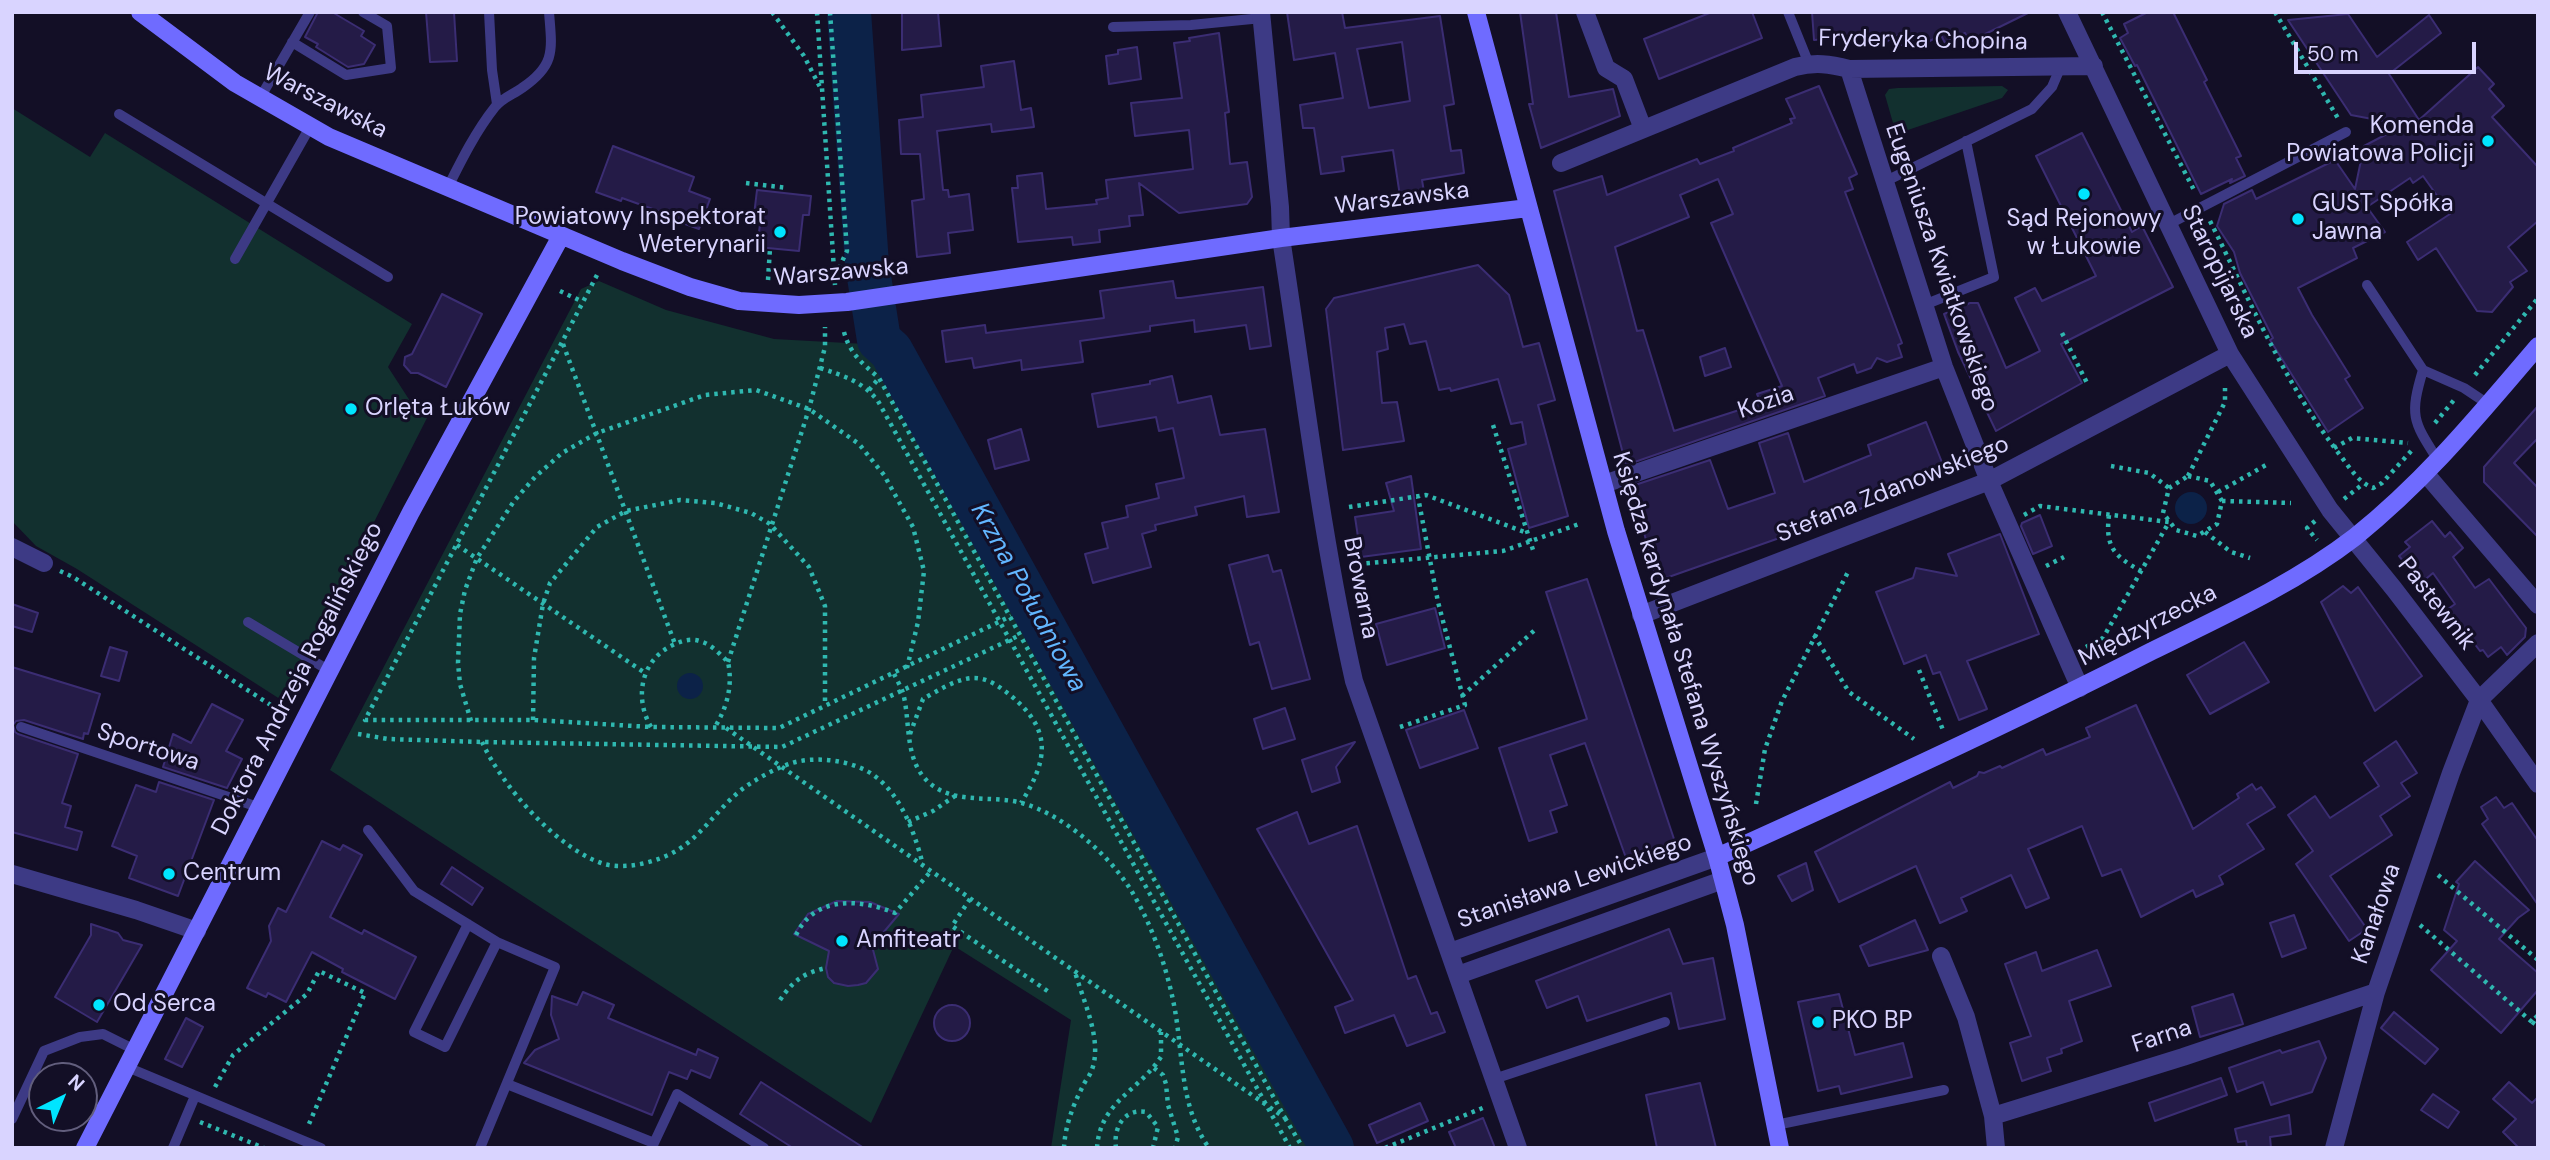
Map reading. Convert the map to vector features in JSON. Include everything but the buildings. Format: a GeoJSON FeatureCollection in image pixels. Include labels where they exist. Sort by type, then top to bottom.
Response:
{"type":"FeatureCollection","features":[{"type":"Feature","properties":{"kind":"main road","name":"Warszawska"},"geometry":{"type":"LineString","coordinates":[[140,12],[260,99],[310,127],[561,236],[690,287],[739,301],[799,305],[841,303],[1281,239],[1528,208]]}},
{"type":"Feature","properties":{"kind":"main road","name":"Księdza kardynała Stefana Wyszyńskiego"},"geometry":{"type":"LineString","coordinates":[[1476,12],[1641,615],[1723,880],[1741,950],[1780,1148]]}},
{"type":"Feature","properties":{"kind":"main road","name":"Doktora Andrzeja Rogalińskiego"},"geometry":{"type":"LineString","coordinates":[[85,1148],[411,512],[561,236]]}},
{"type":"Feature","properties":{"kind":"main road","name":"Międzyrzecka"},"geometry":{"type":"LineString","coordinates":[[1717,858],[2080,688],[2272,589],[2352,539],[2433,468],[2538,346]]}},
{"type":"Feature","properties":{"kind":"street"},"geometry":{"type":"LineString","coordinates":[[1585,12],[1606,68],[1624,79],[1643,129]]}},
{"type":"Feature","properties":{"kind":"street","name":"Staropijarska"},"geometry":{"type":"LineString","coordinates":[[2067,12],[2230,354],[2330,510],[2352,539]]}},
{"type":"Feature","properties":{"kind":"street","name":"Browarna"},"geometry":{"type":"LineString","coordinates":[[1261,15],[1281,239],[1317,490],[1339,615],[1354,681],[1518,1148]]}},
{"type":"Feature","properties":{"kind":"street","name":"Fryderyka Chopina"},"geometry":{"type":"LineString","coordinates":[[1562,163],[1809,64],[1828,64],[1849,69],[2094,66]]}},
{"type":"Feature","properties":{"kind":"street","name":"Eugeniusza Kwiatkowskiego"},"geometry":{"type":"LineString","coordinates":[[1849,69],[1944,367],[1989,481],[2080,688]]}},
{"type":"Feature","properties":{"kind":"street","name":"Stefana Zdanowskiego"},"geometry":{"type":"LineString","coordinates":[[1641,615],[1989,481],[2230,354]]}},
{"type":"Feature","properties":{"kind":"street","name":"Kozia"},"geometry":{"type":"LineString","coordinates":[[1604,484],[1944,367]]}},
{"type":"Feature","properties":{"kind":"street"},"geometry":{"type":"LineString","coordinates":[[2433,468],[2538,605]]}},
{"type":"Feature","properties":{"kind":"street","name":"Pastewnik"},"geometry":{"type":"LineString","coordinates":[[2352,539],[2395,589],[2538,784]]}},
{"type":"Feature","properties":{"kind":"street"},"geometry":{"type":"LineString","coordinates":[[12,547],[44,564]]}},
{"type":"Feature","properties":{"kind":"street"},"geometry":{"type":"LineString","coordinates":[[2479,700],[2538,643]]}},
{"type":"Feature","properties":{"kind":"street","name":"Kanałowa"},"geometry":{"type":"LineString","coordinates":[[2334,1148],[2376,992],[2451,772],[2479,700]]}},
{"type":"Feature","properties":{"kind":"street","name":"Stanisława Lewickiego"},"geometry":{"type":"LineString","coordinates":[[1450,952],[1717,858]]}},
{"type":"Feature","properties":{"kind":"street"},"geometry":{"type":"LineString","coordinates":[[12,874],[136,909],[197,930]]}},
{"type":"Feature","properties":{"kind":"street","name":"Stanisława Lewickiego"},"geometry":{"type":"LineString","coordinates":[[1458,975],[1723,880]]}},
{"type":"Feature","properties":{"kind":"street"},"geometry":{"type":"LineString","coordinates":[[1941,956],[1966,1017],[1993,1116],[1996,1148]]}},
{"type":"Feature","properties":{"kind":"street","name":"Farna"},"geometry":{"type":"LineString","coordinates":[[1993,1116],[2183,1057],[2376,992]]}},
{"type":"Feature","properties":{"kind":"lane"},"geometry":{"type":"LineString","coordinates":[[260,99],[310,12]]}},
{"type":"Feature","properties":{"kind":"lane"},"geometry":{"type":"LineString","coordinates":[[292,42],[346,75],[391,68],[387,26],[363,12]]}},
{"type":"Feature","properties":{"kind":"lane"},"geometry":{"type":"LineString","coordinates":[[489,12],[497,104]]}},
{"type":"Feature","properties":{"kind":"lane"},"geometry":{"type":"LineString","coordinates":[[448,187],[470,144],[497,104],[545,70],[551,46],[549,12]]}},
{"type":"Feature","properties":{"kind":"lane"},"geometry":{"type":"LineString","coordinates":[[1788,12],[1809,64]]}},
{"type":"Feature","properties":{"kind":"lane"},"geometry":{"type":"LineString","coordinates":[[1113,27],[1191,25],[1261,15]]}},
{"type":"Feature","properties":{"kind":"lane"},"geometry":{"type":"LineString","coordinates":[[1884,182],[2032,109],[2052,87],[2061,66]]}},
{"type":"Feature","properties":{"kind":"lane"},"geometry":{"type":"LineString","coordinates":[[119,114],[388,277]]}},
{"type":"Feature","properties":{"kind":"lane"},"geometry":{"type":"LineString","coordinates":[[235,259],[310,127]]}},
{"type":"Feature","properties":{"kind":"lane"},"geometry":{"type":"LineString","coordinates":[[2169,224],[2347,132]]}},
{"type":"Feature","properties":{"kind":"lane"},"geometry":{"type":"LineString","coordinates":[[1924,304],[1994,277],[1966,141]]}},
{"type":"Feature","properties":{"kind":"lane"},"geometry":{"type":"LineString","coordinates":[[2367,285],[2423,370],[2464,388],[2488,404]]}},
{"type":"Feature","properties":{"kind":"lane"},"geometry":{"type":"LineString","coordinates":[[2423,370],[2415,398],[2416,425],[2433,468]]}},
{"type":"Feature","properties":{"kind":"lane"},"geometry":{"type":"LineString","coordinates":[[248,622],[330,671]]}},
{"type":"Feature","properties":{"kind":"lane","name":"Sportowa"},"geometry":{"type":"LineString","coordinates":[[22,727],[261,807]]}},
{"type":"Feature","properties":{"kind":"lane"},"geometry":{"type":"LineString","coordinates":[[368,830],[414,891],[497,942],[555,967],[480,1148]]}},
{"type":"Feature","properties":{"kind":"lane"},"geometry":{"type":"LineString","coordinates":[[468,924],[414,1032],[445,1047],[497,942]]}},
{"type":"Feature","properties":{"kind":"lane"},"geometry":{"type":"LineString","coordinates":[[1494,1079],[1665,1022]]}},
{"type":"Feature","properties":{"kind":"lane"},"geometry":{"type":"LineString","coordinates":[[12,1119],[44,1051],[80,1037],[103,1034],[135,1050]]}},
{"type":"Feature","properties":{"kind":"lane"},"geometry":{"type":"LineString","coordinates":[[127,1067],[321,1148]]}},
{"type":"Feature","properties":{"kind":"lane"},"geometry":{"type":"LineString","coordinates":[[507,1084],[653,1145],[677,1094],[764,1148]]}},
{"type":"Feature","properties":{"kind":"lane"},"geometry":{"type":"LineString","coordinates":[[1776,1125],[1944,1090]]}},
{"type":"Feature","properties":{"kind":"lane"},"geometry":{"type":"LineString","coordinates":[[173,1148],[195,1096]]}},
{"type":"Feature","properties":{"kind":"path"},"geometry":{"type":"LineString","coordinates":[[772,12],[804,56],[823,93]]}},
{"type":"Feature","properties":{"kind":"path"},"geometry":{"type":"LineString","coordinates":[[817,12],[835,275],[841,303]]}},
{"type":"Feature","properties":{"kind":"path"},"geometry":{"type":"LineString","coordinates":[[831,12],[846,251],[835,275]]}},
{"type":"Feature","properties":{"kind":"path"},"geometry":{"type":"LineString","coordinates":[[2102,12],[2274,355],[2334,448],[2363,484]]}},
{"type":"Feature","properties":{"kind":"path"},"geometry":{"type":"LineString","coordinates":[[2275,12],[2347,132]]}},
{"type":"Feature","properties":{"kind":"path"},"geometry":{"type":"LineString","coordinates":[[746,183],[788,188]]}},
{"type":"Feature","properties":{"kind":"path"},"geometry":{"type":"LineString","coordinates":[[768,280],[770,248]]}},
{"type":"Feature","properties":{"kind":"path"},"geometry":{"type":"LineString","coordinates":[[597,275],[365,720],[533,720],[651,727],[779,728],[1010,616]]}},
{"type":"Feature","properties":{"kind":"path"},"geometry":{"type":"LineString","coordinates":[[560,291],[583,302]]}},
{"type":"Feature","properties":{"kind":"path"},"geometry":{"type":"LineString","coordinates":[[714,728],[724,711],[729,691],[728,662],[809,409],[825,347],[825,327]]}},
{"type":"Feature","properties":{"kind":"path"},"geometry":{"type":"LineString","coordinates":[[844,332],[856,359],[879,378],[1303,1148]]}},
{"type":"Feature","properties":{"kind":"path"},"geometry":{"type":"LineString","coordinates":[[2062,333],[2088,385]]}},
{"type":"Feature","properties":{"kind":"path"},"geometry":{"type":"LineString","coordinates":[[563,343],[675,644]]}},
{"type":"Feature","properties":{"kind":"path"},"geometry":{"type":"LineString","coordinates":[[820,368],[854,379],[878,401],[1290,1148]]}},
{"type":"Feature","properties":{"kind":"path"},"geometry":{"type":"LineString","coordinates":[[869,390],[879,378]]}},
{"type":"Feature","properties":{"kind":"path"},"geometry":{"type":"LineString","coordinates":[[471,721],[460,684],[460,614],[477,558],[514,500],[562,453],[597,433],[705,395],[756,390],[809,409],[859,444],[884,475],[913,527],[924,571],[918,622],[907,668]]}},
{"type":"Feature","properties":{"kind":"path"},"geometry":{"type":"LineString","coordinates":[[2188,475],[2210,481],[2222,501],[2217,524],[2197,536],[2176,530],[2163,513],[2169,488],[2188,475],[2225,402],[2227,390]]}},
{"type":"Feature","properties":{"kind":"path"},"geometry":{"type":"LineString","coordinates":[[1493,425],[1533,550]]}},
{"type":"Feature","properties":{"kind":"path"},"geometry":{"type":"LineString","coordinates":[[2334,448],[2351,438],[2403,442],[2416,446]]}},
{"type":"Feature","properties":{"kind":"path"},"geometry":{"type":"LineString","coordinates":[[2218,492],[2266,465]]}},
{"type":"Feature","properties":{"kind":"path"},"geometry":{"type":"LineString","coordinates":[[2111,466],[2149,473],[2169,488]]}},
{"type":"Feature","properties":{"kind":"path"},"geometry":{"type":"LineString","coordinates":[[1349,507],[1426,495],[1527,533]]}},
{"type":"Feature","properties":{"kind":"path"},"geometry":{"type":"LineString","coordinates":[[1400,727],[1465,705],[1438,602],[1418,497]]}},
{"type":"Feature","properties":{"kind":"path"},"geometry":{"type":"LineString","coordinates":[[533,720],[534,658],[543,604],[550,583],[597,527],[626,511],[680,500],[715,503],[751,513],[771,524],[809,567],[825,607],[825,706]]}},
{"type":"Feature","properties":{"kind":"path"},"geometry":{"type":"LineString","coordinates":[[2222,501],[2291,503]]}},
{"type":"Feature","properties":{"kind":"path"},"geometry":{"type":"LineString","coordinates":[[2040,506],[2169,522]]}},
{"type":"Feature","properties":{"kind":"path"},"geometry":{"type":"LineString","coordinates":[[2109,515],[2106,534],[2119,559],[2141,571]]}},
{"type":"Feature","properties":{"kind":"path"},"geometry":{"type":"LineString","coordinates":[[2103,638],[2169,522]]}},
{"type":"Feature","properties":{"kind":"path"},"geometry":{"type":"LineString","coordinates":[[1358,564],[1503,551],[1579,523]]}},
{"type":"Feature","properties":{"kind":"path"},"geometry":{"type":"LineString","coordinates":[[2205,532],[2231,552],[2250,558]]}},
{"type":"Feature","properties":{"kind":"path"},"geometry":{"type":"LineString","coordinates":[[457,545],[645,673]]}},
{"type":"Feature","properties":{"kind":"path"},"geometry":{"type":"LineString","coordinates":[[44,564],[73,577],[283,713]]}},
{"type":"Feature","properties":{"kind":"path"},"geometry":{"type":"LineString","coordinates":[[1756,804],[1765,749],[1782,701],[1849,570]]}},
{"type":"Feature","properties":{"kind":"path"},"geometry":{"type":"LineString","coordinates":[[1462,696],[1537,628]]}},
{"type":"Feature","properties":{"kind":"path"},"geometry":{"type":"LineString","coordinates":[[358,734],[387,738],[482,742],[782,747],[1020,635]]}},
{"type":"Feature","properties":{"kind":"path"},"geometry":{"type":"LineString","coordinates":[[1814,635],[1849,692],[1914,739]]}},
{"type":"Feature","properties":{"kind":"path"},"geometry":{"type":"LineString","coordinates":[[651,727],[645,711],[645,673],[656,655],[687,640],[702,642],[728,662]]}},
{"type":"Feature","properties":{"kind":"path"},"geometry":{"type":"LineString","coordinates":[[1919,670],[1943,730]]}},
{"type":"Feature","properties":{"kind":"path"},"geometry":{"type":"LineString","coordinates":[[894,674],[902,690],[915,760],[922,775],[932,785],[956,795],[1021,803],[1042,811],[1085,838],[1109,862],[1128,887],[1156,943],[1166,974],[1173,1000],[1190,1110],[1197,1131],[1209,1148]]}},
{"type":"Feature","properties":{"kind":"path"},"geometry":{"type":"LineString","coordinates":[[909,736],[923,699],[940,690],[971,678],[985,680],[1001,688],[1029,714],[1040,729],[1043,745],[1039,770],[1021,803]]}},
{"type":"Feature","properties":{"kind":"path"},"geometry":{"type":"LineString","coordinates":[[726,728],[1285,1118]]}},
{"type":"Feature","properties":{"kind":"path"},"geometry":{"type":"LineString","coordinates":[[482,742],[497,771],[534,815],[582,853],[605,864],[628,866],[676,851],[702,832],[732,796],[751,783],[790,763],[816,759],[861,768],[877,777],[892,794],[915,835],[923,866]]}},
{"type":"Feature","properties":{"kind":"path"},"geometry":{"type":"LineString","coordinates":[[908,822],[933,811],[956,795]]}},
{"type":"Feature","properties":{"kind":"path"},"geometry":{"type":"LineString","coordinates":[[796,934],[812,914],[835,904],[864,902],[895,913],[931,871]]}},
{"type":"Feature","properties":{"kind":"path"},"geometry":{"type":"LineString","coordinates":[[2438,875],[2538,960]]}},
{"type":"Feature","properties":{"kind":"path"},"geometry":{"type":"LineString","coordinates":[[970,899],[952,926],[1049,992]]}},
{"type":"Feature","properties":{"kind":"path"},"geometry":{"type":"LineString","coordinates":[[2404,911],[2538,1026]]}},
{"type":"Feature","properties":{"kind":"path"},"geometry":{"type":"LineString","coordinates":[[780,1000],[791,984],[804,973],[826,968]]}},
{"type":"Feature","properties":{"kind":"path"},"geometry":{"type":"LineString","coordinates":[[215,1088],[233,1055],[307,994],[319,971],[365,993],[305,1132]]}},
{"type":"Feature","properties":{"kind":"path"},"geometry":{"type":"LineString","coordinates":[[1064,1148],[1068,1122],[1092,1072],[1095,1048],[1075,971]]}},
{"type":"Feature","properties":{"kind":"path"},"geometry":{"type":"LineString","coordinates":[[2532,1022],[2538,1015]]}},
{"type":"Feature","properties":{"kind":"path"},"geometry":{"type":"LineString","coordinates":[[1097,1148],[1107,1113],[1154,1068],[1161,1057],[1161,1031]]}},
{"type":"Feature","properties":{"kind":"path"},"geometry":{"type":"LineString","coordinates":[[1154,1068],[1163,1075],[1166,1084],[1168,1105],[1178,1137],[1175,1148]]}},
{"type":"Feature","properties":{"kind":"path"},"geometry":{"type":"LineString","coordinates":[[1385,1148],[1492,1104]]}},
{"type":"Feature","properties":{"kind":"path"},"geometry":{"type":"LineString","coordinates":[[1116,1148],[1117,1128],[1123,1119],[1139,1111],[1146,1112],[1158,1127],[1153,1148]]}},
{"type":"Feature","properties":{"kind":"green space"},"geometry":{"type":"Polygon","coordinates":[[[2002,86],[2008,90],[2002,98],[1902,132],[1893,123],[1885,95],[1889,89],[1898,88],[2002,86]]]}},
{"type":"Feature","properties":{"kind":"green space"},"geometry":{"type":"Polygon","coordinates":[[[12,108],[90,157],[105,133],[412,324],[388,367],[412,404],[429,414],[283,701],[77,569],[36,546],[12,521],[12,108]]]}},
{"type":"Feature","properties":{"kind":"green space"},"geometry":{"type":"Polygon","coordinates":[[[599,281],[666,310],[774,339],[865,344],[1319,1148],[1051,1148],[1071,1020],[954,946],[871,1123],[330,770],[581,289],[599,281]]]}},
{"type":"Feature","properties":{"kind":"water"},"geometry":{"type":"Polygon","coordinates":[[[2191,492],[2202,497],[2207,508],[2202,519],[2191,524],[2180,519],[2175,508],[2180,497],[2191,492]]]}},
{"type":"Feature","properties":{"kind":"water"},"geometry":{"type":"Polygon","coordinates":[[[690,673],[699,677],[703,686],[699,695],[690,699],[681,695],[677,686],[681,677],[690,673]]]}},
{"type":"Feature","properties":{"kind":"waterway","name":"Krzna Południowa"},"geometry":{"type":"LineString","coordinates":[[849,12],[867,264],[879,340],[891,351],[1332,1148]]}},
{"type":"Feature","properties":{"kind":"place","name":"Komenda Powiatowa Policji"},"geometry":{"type":"Point","coordinates":[2488,141]}},
{"type":"Feature","properties":{"kind":"place","name":"Sąd Rejonowy w Łukowie"},"geometry":{"type":"Point","coordinates":[2084,194]}},
{"type":"Feature","properties":{"kind":"place","name":"GUST Spółka Jawna"},"geometry":{"type":"Point","coordinates":[2298,219]}},
{"type":"Feature","properties":{"kind":"place","name":"Powiatowy Inspektorat Weterynarii"},"geometry":{"type":"Point","coordinates":[780,232]}},
{"type":"Feature","properties":{"kind":"place","name":"Orlęta Łuków"},"geometry":{"type":"Point","coordinates":[351,409]}},
{"type":"Feature","properties":{"kind":"place","name":"Centrum"},"geometry":{"type":"Point","coordinates":[169,874]}},
{"type":"Feature","properties":{"kind":"place","name":"Amfiteatr"},"geometry":{"type":"Point","coordinates":[842,941]}},
{"type":"Feature","properties":{"kind":"place","name":"Od Serca"},"geometry":{"type":"Point","coordinates":[99,1005]}},
{"type":"Feature","properties":{"kind":"place","name":"PKO BP"},"geometry":{"type":"Point","coordinates":[1818,1022]}}]}
